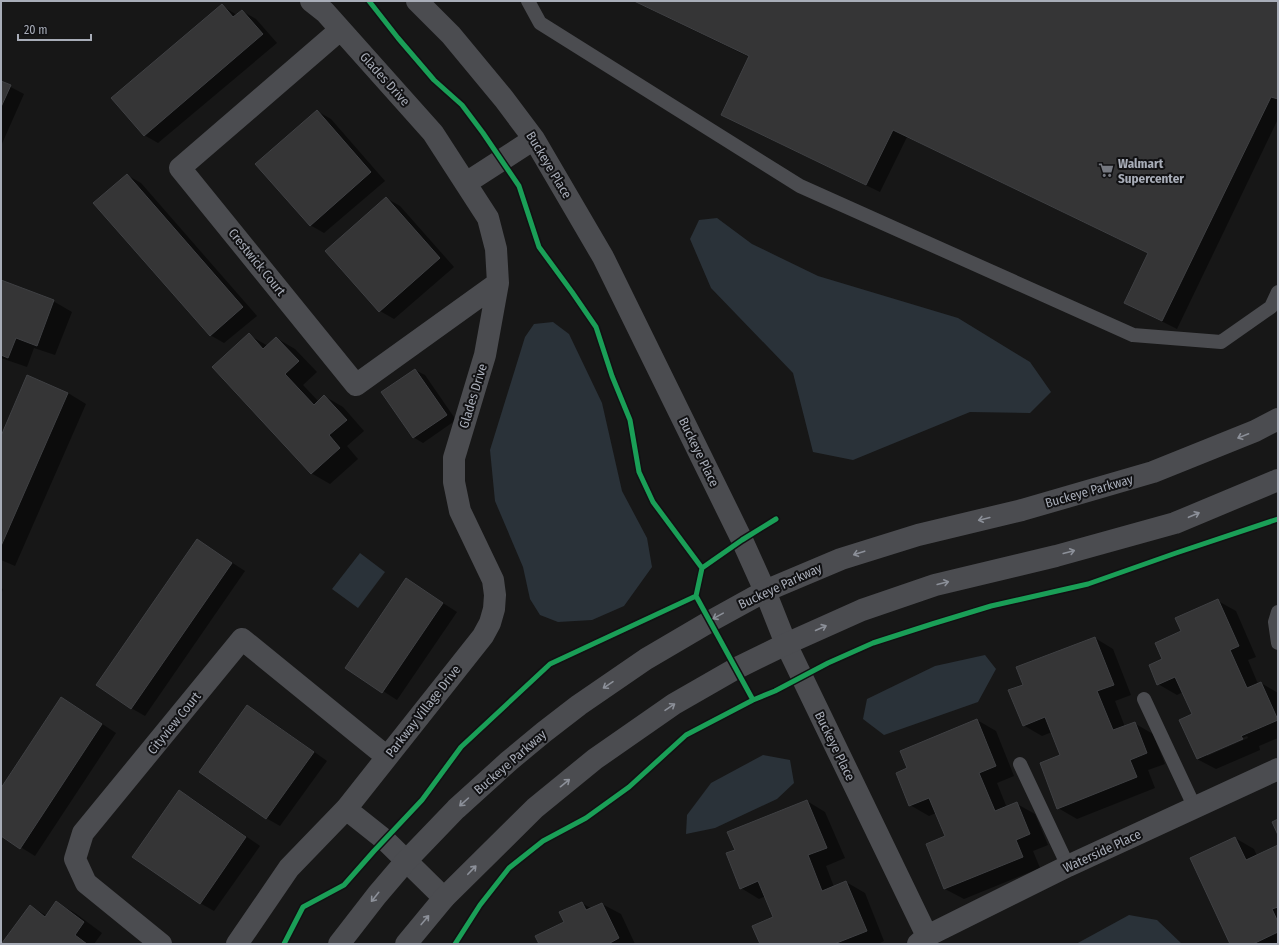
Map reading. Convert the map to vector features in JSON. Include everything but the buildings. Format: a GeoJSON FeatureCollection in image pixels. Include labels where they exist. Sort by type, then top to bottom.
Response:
{"type":"FeatureCollection","features":[{"type":"Feature","properties":{"kind":"street","name":"Glades Drive"},"geometry":{"type":"LineString","coordinates":[[311,1],[324,12],[433,133],[488,218],[496,248],[498,283],[485,355],[454,458],[454,482],[460,511],[493,580],[495,595],[494,609]]}},
{"type":"Feature","properties":{"kind":"street","name":"Buckeye Place"},"geometry":{"type":"LineString","coordinates":[[417,1],[451,35],[504,99],[534,139],[603,257],[742,540],[765,590],[786,644],[922,940]]}},
{"type":"Feature","properties":{"kind":"street","name":"Crestwick Court"},"geometry":{"type":"LineString","coordinates":[[340,30],[180,168],[356,385],[498,283]]}},
{"type":"Feature","properties":{"kind":"street"},"geometry":{"type":"LineString","coordinates":[[466,183],[534,139]]}},
{"type":"Feature","properties":{"kind":"street","name":"Buckeye Parkway"},"geometry":{"type":"LineString","coordinates":[[339,944],[377,895],[406,861],[456,809],[509,761],[567,714],[646,659],[765,590],[841,559],[918,535],[1022,510],[1153,472],[1255,431],[1278,419]]}},
{"type":"Feature","properties":{"kind":"street"},"geometry":{"type":"LineString","coordinates":[[406,944],[444,898],[534,808],[595,759],[674,704],[736,669],[786,644],[862,610],[935,585],[1056,556],[1175,523],[1278,480]]}},
{"type":"Feature","properties":{"kind":"street","name":"Parkway Village Drive"},"geometry":{"type":"LineString","coordinates":[[237,944],[289,868],[346,809],[483,636],[490,623],[494,609]]}},
{"type":"Feature","properties":{"kind":"street","name":"Cityview Court"},"geometry":{"type":"LineString","coordinates":[[161,944],[86,883],[75,858],[83,833],[242,639],[387,757]]}},
{"type":"Feature","properties":{"kind":"street","name":"Waterside Place"},"geometry":{"type":"LineString","coordinates":[[922,940],[1068,866],[1278,769]]}},
{"type":"Feature","properties":{"kind":"street"},"geometry":{"type":"LineString","coordinates":[[346,809],[385,840],[444,898]]}},
{"type":"Feature","properties":{"kind":"lane"},"geometry":{"type":"LineString","coordinates":[[528,1],[540,23],[800,186],[1133,335],[1221,342],[1271,307],[1278,292]]}},
{"type":"Feature","properties":{"kind":"lane"},"geometry":{"type":"LineString","coordinates":[[1278,612],[1275,622],[1278,643]]}},
{"type":"Feature","properties":{"kind":"lane"},"geometry":{"type":"LineString","coordinates":[[1144,699],[1195,808]]}},
{"type":"Feature","properties":{"kind":"lane"},"geometry":{"type":"LineString","coordinates":[[1020,764],[1068,866]]}},
{"type":"Feature","properties":{"kind":"shaded area"},"geometry":{"type":"Polygon","coordinates":[[[717,218],[752,244],[818,276],[958,318],[1030,362],[1051,392],[1030,413],[970,412],[853,460],[813,452],[793,373],[711,288],[690,239],[699,220],[717,218]]]}},
{"type":"Feature","properties":{"kind":"shaded area"},"geometry":{"type":"Polygon","coordinates":[[[553,322],[569,334],[602,403],[622,491],[647,538],[652,567],[624,606],[592,620],[558,622],[540,615],[530,599],[523,567],[495,501],[490,450],[525,337],[534,324],[553,322]]]}},
{"type":"Feature","properties":{"kind":"shaded area"},"geometry":{"type":"Polygon","coordinates":[[[360,553],[385,572],[358,608],[332,589],[360,553]]]}},
{"type":"Feature","properties":{"kind":"shaded area"},"geometry":{"type":"Polygon","coordinates":[[[985,655],[996,669],[978,702],[884,735],[863,719],[867,699],[935,666],[985,655]]]}},
{"type":"Feature","properties":{"kind":"shaded area"},"geometry":{"type":"Polygon","coordinates":[[[763,755],[790,760],[794,783],[777,799],[715,828],[686,834],[687,815],[711,783],[763,755]]]}},
{"type":"Feature","properties":{"kind":"shaded area"},"geometry":{"type":"Polygon","coordinates":[[[1129,915],[1157,920],[1182,944],[1076,944],[1129,915]]]}},
{"type":"Feature","properties":{"kind":"cycle path"},"geometry":{"type":"LineString","coordinates":[[369,1],[434,80],[462,105],[519,186],[539,247],[596,327],[612,376],[630,420],[639,472],[653,502],[702,568]]}},
{"type":"Feature","properties":{"kind":"cycle path"},"geometry":{"type":"LineString","coordinates":[[284,944],[303,907],[344,885],[422,800],[461,747],[550,664],[696,596],[702,568],[742,540],[776,519]]}},
{"type":"Feature","properties":{"kind":"cycle path"},"geometry":{"type":"LineString","coordinates":[[455,944],[480,905],[509,868],[543,841],[586,818],[629,787],[686,735],[753,700],[775,691],[828,663],[873,643],[991,606],[1088,584],[1278,519]]}},
{"type":"Feature","properties":{"kind":"cycle path"},"geometry":{"type":"LineString","coordinates":[[696,596],[753,700]]}},
{"type":"Feature","properties":{"kind":"place","name":"Walmart Supercenter"},"geometry":{"type":"Point","coordinates":[1106,170]}}]}
